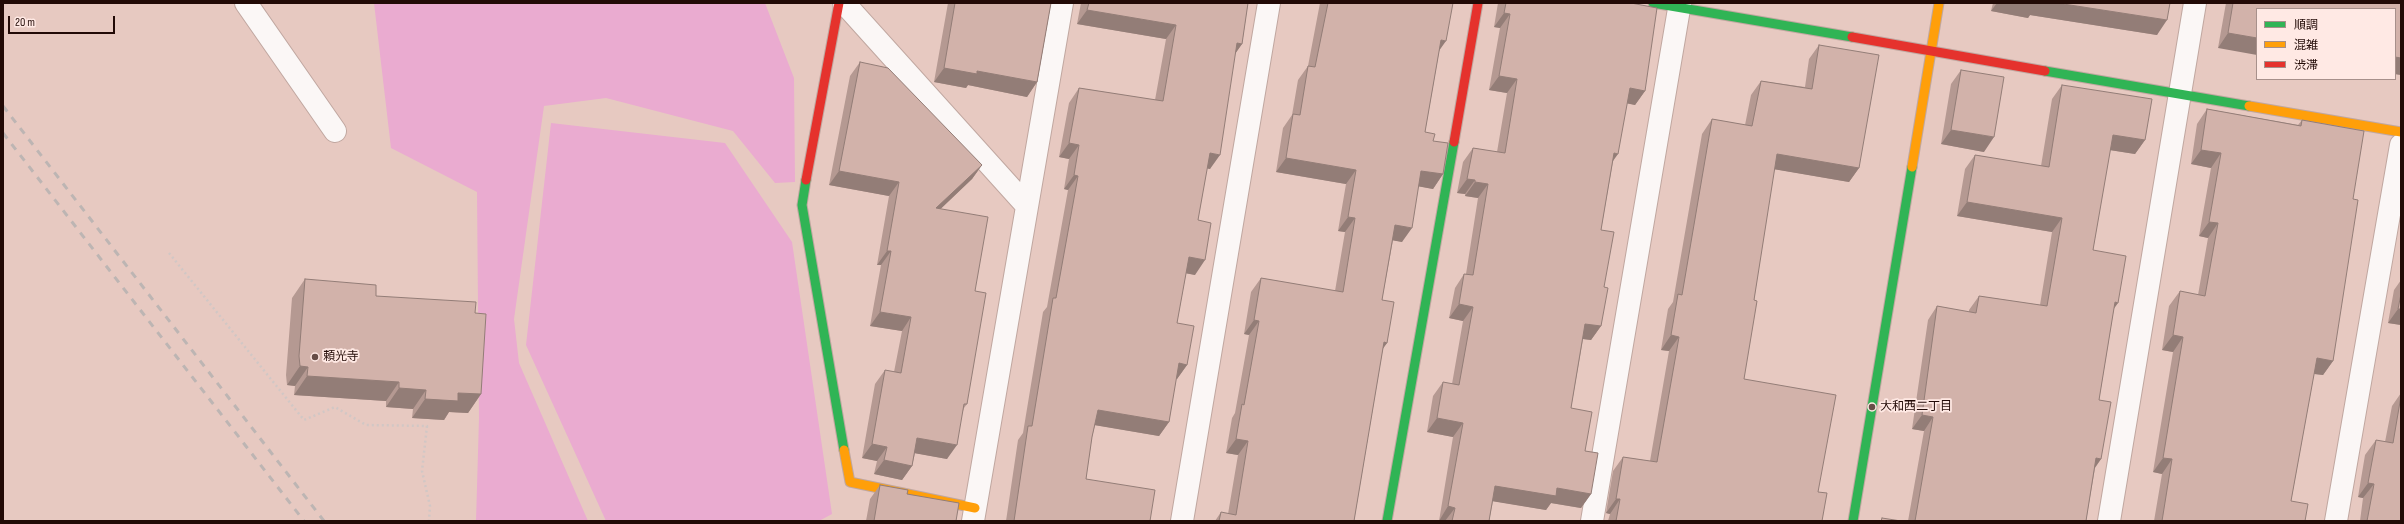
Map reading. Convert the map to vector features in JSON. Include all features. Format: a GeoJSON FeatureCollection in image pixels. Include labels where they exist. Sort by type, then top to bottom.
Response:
{"type":"FeatureCollection","features":[{"type":"Feature","properties":{"kind":"street"},"geometry":{"type":"LineString","coordinates":[[246,3],[335,131]]}},
{"type":"Feature","properties":{"kind":"street"},"geometry":{"type":"LineString","coordinates":[[839,3],[802,205],[850,482],[974,514],[1062,3]]}},
{"type":"Feature","properties":{"kind":"street"},"geometry":{"type":"LineString","coordinates":[[844,3],[1027,206]]}},
{"type":"Feature","properties":{"kind":"street"},"geometry":{"type":"LineString","coordinates":[[1182,521],[1269,3]]}},
{"type":"Feature","properties":{"kind":"street"},"geometry":{"type":"LineString","coordinates":[[1387,521],[1478,3]]}},
{"type":"Feature","properties":{"kind":"street"},"geometry":{"type":"LineString","coordinates":[[1654,3],[1679,5],[1931,51],[2401,132]]}},
{"type":"Feature","properties":{"kind":"street"},"geometry":{"type":"LineString","coordinates":[[1853,521],[1939,3]]}},
{"type":"Feature","properties":{"kind":"street"},"geometry":{"type":"LineString","coordinates":[[2109,521],[2195,3]]}},
{"type":"Feature","properties":{"kind":"street"},"geometry":{"type":"LineString","coordinates":[[1592,521],[1679,5]]}},
{"type":"Feature","properties":{"kind":"street"},"geometry":{"type":"LineString","coordinates":[[2336,521],[2401,145]]}},
{"type":"Feature","properties":{"kind":"path"},"geometry":{"type":"LineString","coordinates":[[169,253],[304,420],[335,407],[366,425],[427,426],[422,470],[430,506],[429,521]]}},
{"type":"Feature","properties":{"kind":"shaded area"},"geometry":{"type":"Polygon","coordinates":[[[374,3],[765,3],[794,78],[795,182],[775,183],[733,131],[606,98],[544,106],[514,319],[519,363],[588,521],[476,521],[479,418],[477,192],[391,148],[374,3]]]}},
{"type":"Feature","properties":{"kind":"shaded area"},"geometry":{"type":"Polygon","coordinates":[[[551,123],[725,143],[792,242],[832,514],[819,521],[606,521],[526,345],[551,123]]]}},
{"type":"Feature","properties":{"kind":"building"},"geometry":{"type":"Polygon","coordinates":[[[955,3],[1051,3],[1037,82],[977,71],[977,74],[944,68],[955,3]]]}},
{"type":"Feature","properties":{"kind":"building"},"geometry":{"type":"Polygon","coordinates":[[[1089,3],[1248,3],[1242,44],[1237,43],[1220,155],[1210,153],[1198,220],[1211,223],[1205,260],[1189,257],[1177,323],[1194,326],[1187,365],[1179,363],[1169,422],[1098,410],[1092,437],[1086,479],[1155,490],[1150,521],[1014,521],[1028,426],[1032,426],[1053,298],[1056,298],[1078,176],[1074,175],[1079,145],[1069,143],[1079,88],[1163,101],[1176,25],[1087,10],[1089,3]]]}},
{"type":"Feature","properties":{"kind":"building"},"geometry":{"type":"Polygon","coordinates":[[[1328,3],[1453,3],[1446,41],[1441,40],[1425,132],[1435,134],[1433,141],[1448,143],[1443,174],[1421,171],[1412,228],[1395,225],[1382,300],[1394,302],[1387,343],[1384,342],[1354,521],[1219,521],[1221,512],[1236,515],[1248,441],[1236,439],[1242,404],[1244,405],[1259,321],[1254,320],[1261,278],[1343,292],[1355,218],[1348,217],[1356,170],[1286,158],[1293,114],[1300,115],[1308,66],[1315,67],[1328,3]]]}},
{"type":"Feature","properties":{"kind":"building"},"geometry":{"type":"Polygon","coordinates":[[[1506,3],[1631,3],[1657,8],[1645,91],[1630,88],[1618,154],[1614,153],[1601,230],[1614,232],[1604,287],[1608,288],[1601,326],[1585,324],[1571,408],[1592,412],[1585,451],[1598,453],[1591,494],[1557,488],[1556,496],[1495,486],[1489,521],[1452,521],[1455,508],[1448,506],[1463,423],[1437,418],[1443,382],[1459,385],[1473,307],[1459,304],[1464,274],[1473,275],[1488,184],[1467,179],[1473,148],[1505,153],[1517,79],[1499,76],[1510,14],[1504,13],[1506,3]]]}},
{"type":"Feature","properties":{"kind":"building"},"geometry":{"type":"Polygon","coordinates":[[[2057,3],[2170,3],[2167,20],[2057,3]]]}},
{"type":"Feature","properties":{"kind":"building"},"geometry":{"type":"Polygon","coordinates":[[[2233,3],[2401,3],[2401,58],[2396,57],[2396,8],[2256,8],[2256,38],[2228,33],[2233,3]]]}},
{"type":"Feature","properties":{"kind":"building"},"geometry":{"type":"Polygon","coordinates":[[[1819,45],[1879,55],[1859,168],[1777,154],[1754,300],[1757,301],[1744,379],[1836,395],[1818,492],[1827,493],[1822,521],[1616,521],[1620,499],[1616,499],[1623,457],[1657,462],[1679,337],[1671,335],[1678,294],[1682,295],[1712,119],[1752,126],[1761,81],[1812,89],[1819,45]]]}},
{"type":"Feature","properties":{"kind":"building"},"geometry":{"type":"Polygon","coordinates":[[[860,62],[888,68],[982,165],[936,208],[988,217],[975,291],[986,293],[967,404],[964,404],[957,445],[917,438],[912,466],[884,460],[887,447],[872,444],[885,370],[901,373],[911,317],[880,312],[891,251],[887,251],[899,182],[839,171],[860,62]]]}},
{"type":"Feature","properties":{"kind":"building"},"geometry":{"type":"Polygon","coordinates":[[[1961,70],[2004,77],[1994,137],[1951,130],[1961,70]]]}},
{"type":"Feature","properties":{"kind":"building"},"geometry":{"type":"Polygon","coordinates":[[[2062,85],[2152,99],[2145,140],[2113,135],[2093,250],[2126,256],[2118,303],[2115,302],[2099,400],[2111,402],[2101,459],[2096,458],[2086,521],[1915,521],[1933,417],[1922,415],[1937,306],[1976,313],[1979,296],[2047,306],[2062,218],[1967,202],[1975,155],[2049,167],[2062,85]]]}},
{"type":"Feature","properties":{"kind":"building"},"geometry":{"type":"Polygon","coordinates":[[[2207,109],[2301,126],[2302,120],[2364,131],[2353,199],[2358,200],[2333,361],[2317,358],[2291,501],[2308,504],[2305,521],[2162,521],[2172,459],[2163,458],[2183,337],[2173,335],[2180,291],[2205,296],[2218,223],[2209,222],[2221,153],[2201,150],[2207,109]]]}},
{"type":"Feature","properties":{"kind":"building","name":"頼光寺"},"geometry":{"type":"Polygon","coordinates":[[[305,279],[376,285],[376,296],[476,302],[475,313],[486,314],[481,394],[458,393],[458,401],[425,399],[426,390],[399,388],[399,382],[307,376],[308,367],[300,366],[299,356],[305,279]]]}},
{"type":"Feature","properties":{"kind":"building"},"geometry":{"type":"Polygon","coordinates":[[[2401,294],[2401,309],[2398,309],[2401,294]]]}},
{"type":"Feature","properties":{"kind":"building"},"geometry":{"type":"Polygon","coordinates":[[[2401,396],[2401,521],[2367,521],[2374,484],[2368,483],[2376,440],[2393,443],[2401,396]]]}},
{"type":"Feature","properties":{"kind":"building"},"geometry":{"type":"Polygon","coordinates":[[[880,485],[908,490],[907,494],[959,503],[956,521],[874,521],[880,485]]]}},
{"type":"Feature","properties":{"kind":"building"},"geometry":{"type":"Polygon","coordinates":[[[1882,518],[1901,521],[1881,521],[1882,518]]]}},
{"type":"Feature","properties":{"kind":"railway"},"geometry":{"type":"LineString","coordinates":[[3,106],[324,521]]}},
{"type":"Feature","properties":{"kind":"railway"},"geometry":{"type":"LineString","coordinates":[[3,133],[304,521]]}},
{"type":"Feature","properties":{"kind":"traffic: fast"},"geometry":{"type":"LineString","coordinates":[[1653,3],[1852,37]]}},
{"type":"Feature","properties":{"kind":"traffic: fast"},"geometry":{"type":"LineString","coordinates":[[2045,71],[2249,106]]}},
{"type":"Feature","properties":{"kind":"traffic: fast"},"geometry":{"type":"LineString","coordinates":[[1387,521],[1454,142]]}},
{"type":"Feature","properties":{"kind":"traffic: fast"},"geometry":{"type":"LineString","coordinates":[[1853,521],[1912,167]]}},
{"type":"Feature","properties":{"kind":"traffic: fast"},"geometry":{"type":"LineString","coordinates":[[806,180],[802,205],[844,450]]}},
{"type":"Feature","properties":{"kind":"traffic: slow"},"geometry":{"type":"LineString","coordinates":[[1912,167],[1939,3]]}},
{"type":"Feature","properties":{"kind":"traffic: slow"},"geometry":{"type":"LineString","coordinates":[[2249,106],[2401,132]]}},
{"type":"Feature","properties":{"kind":"traffic: slow"},"geometry":{"type":"LineString","coordinates":[[844,450],[850,482],[975,508]]}},
{"type":"Feature","properties":{"kind":"traffic: jam"},"geometry":{"type":"LineString","coordinates":[[806,180],[839,3]]}},
{"type":"Feature","properties":{"kind":"traffic: jam"},"geometry":{"type":"LineString","coordinates":[[1454,142],[1478,3]]}},
{"type":"Feature","properties":{"kind":"traffic: jam"},"geometry":{"type":"LineString","coordinates":[[1852,37],[2045,71]]}},
{"type":"Feature","properties":{"kind":"place","name":"頼光寺"},"geometry":{"type":"Point","coordinates":[315,357]}},
{"type":"Feature","properties":{"kind":"place","name":"大和西二丁目"},"geometry":{"type":"Point","coordinates":[1872,407]}}]}
